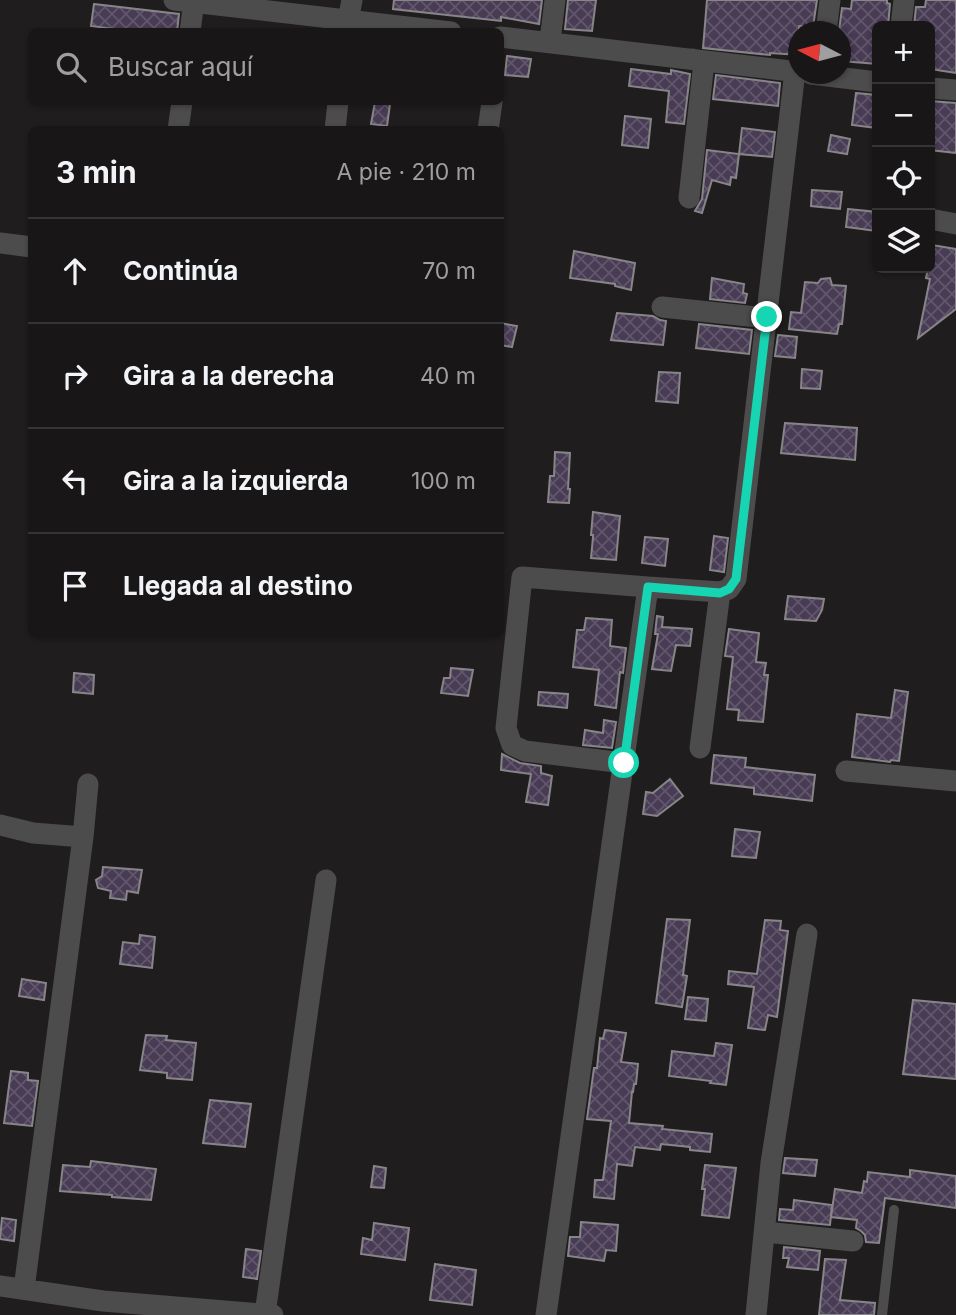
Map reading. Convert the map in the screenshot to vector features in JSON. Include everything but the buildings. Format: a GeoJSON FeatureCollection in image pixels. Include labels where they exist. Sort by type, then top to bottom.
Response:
{"type":"FeatureCollection","features":[{"type":"Feature","properties":{"kind":"street"},"geometry":{"type":"LineString","coordinates":[[550,41],[555,0]]}},
{"type":"Feature","properties":{"kind":"street"},"geometry":{"type":"LineString","coordinates":[[827,21],[830,0]]}},
{"type":"Feature","properties":{"kind":"street"},"geometry":{"type":"LineString","coordinates":[[902,21],[904,0]]}},
{"type":"Feature","properties":{"kind":"street"},"geometry":{"type":"LineString","coordinates":[[189,28],[184,1],[348,17],[424,28]]}},
{"type":"Feature","properties":{"kind":"street"},"geometry":{"type":"LineString","coordinates":[[504,37],[788,71]]}},
{"type":"Feature","properties":{"kind":"street"},"geometry":{"type":"LineString","coordinates":[[689,198],[704,62]]}},
{"type":"Feature","properties":{"kind":"street"},"geometry":{"type":"LineString","coordinates":[[851,79],[872,81]]}},
{"type":"Feature","properties":{"kind":"street"},"geometry":{"type":"LineString","coordinates":[[624,763],[525,751],[512,745],[506,728],[522,577],[720,593],[729,589],[736,579],[767,317],[807,84]]}},
{"type":"Feature","properties":{"kind":"street"},"geometry":{"type":"LineString","coordinates":[[935,88],[956,90]]}},
{"type":"Feature","properties":{"kind":"street"},"geometry":{"type":"LineString","coordinates":[[179,126],[182,105]]}},
{"type":"Feature","properties":{"kind":"street"},"geometry":{"type":"LineString","coordinates":[[335,126],[338,105]]}},
{"type":"Feature","properties":{"kind":"street"},"geometry":{"type":"LineString","coordinates":[[489,126],[492,105]]}},
{"type":"Feature","properties":{"kind":"street"},"geometry":{"type":"LineString","coordinates":[[935,220],[956,223]]}},
{"type":"Feature","properties":{"kind":"street"},"geometry":{"type":"LineString","coordinates":[[0,243],[28,246]]}},
{"type":"Feature","properties":{"kind":"street"},"geometry":{"type":"LineString","coordinates":[[662,307],[767,317]]}},
{"type":"Feature","properties":{"kind":"street"},"geometry":{"type":"LineString","coordinates":[[546,1315],[648,587]]}},
{"type":"Feature","properties":{"kind":"street"},"geometry":{"type":"LineString","coordinates":[[700,748],[720,593]]}},
{"type":"Feature","properties":{"kind":"street"},"geometry":{"type":"LineString","coordinates":[[846,771],[956,781]]}},
{"type":"Feature","properties":{"kind":"street"},"geometry":{"type":"LineString","coordinates":[[24,1289],[88,784]]}},
{"type":"Feature","properties":{"kind":"street"},"geometry":{"type":"LineString","coordinates":[[0,825],[33,833],[83,837]]}},
{"type":"Feature","properties":{"kind":"street"},"geometry":{"type":"LineString","coordinates":[[0,1286],[24,1289],[102,1308],[269,1315],[326,880]]}},
{"type":"Feature","properties":{"kind":"street"},"geometry":{"type":"LineString","coordinates":[[756,1315],[771,1163],[807,934]]}},
{"type":"Feature","properties":{"kind":"street"},"geometry":{"type":"LineString","coordinates":[[765,1232],[853,1241]]}},
{"type":"Feature","properties":{"kind":"lane"},"geometry":{"type":"LineString","coordinates":[[882,1315],[894,1210]]}},
{"type":"Feature","properties":{"kind":"route"},"geometry":{"type":"LineString","coordinates":[[624,763],[648,587],[720,593],[729,589],[736,579],[767,317]]}}]}
